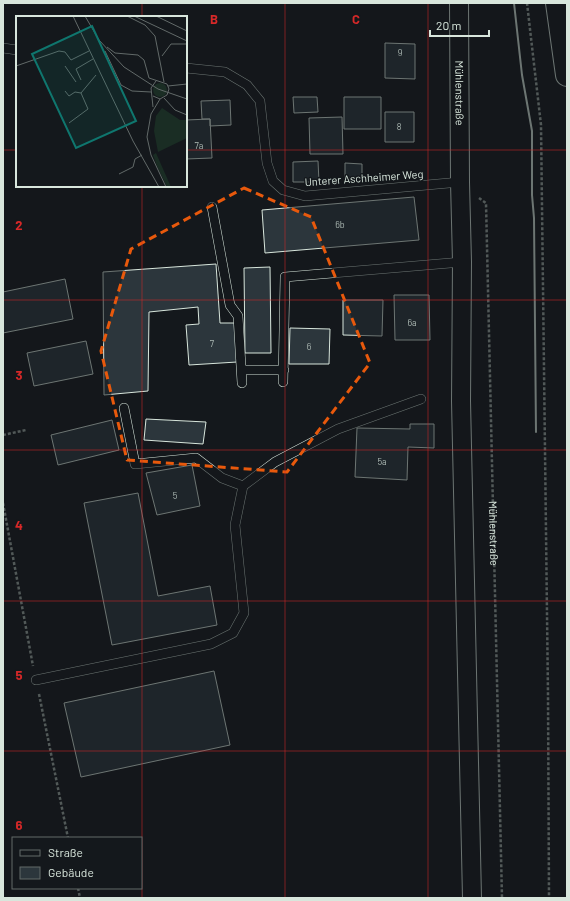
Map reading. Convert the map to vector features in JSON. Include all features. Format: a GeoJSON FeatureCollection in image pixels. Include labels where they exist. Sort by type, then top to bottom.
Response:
{"type":"FeatureCollection","features":[{"type":"Feature","properties":{"kind":"main road"},"geometry":{"type":"LineString","coordinates":[[557,3],[567,76]]}},
{"type":"Feature","properties":{"kind":"street","name":"Mühlenstraße"},"geometry":{"type":"LineString","coordinates":[[459,3],[462,262],[461,401],[472,898]]}},
{"type":"Feature","properties":{"kind":"lane"},"geometry":{"type":"LineString","coordinates":[[3,48],[16,50]]}},
{"type":"Feature","properties":{"kind":"lane","name":"Unterer Aschheimer Weg"},"geometry":{"type":"LineString","coordinates":[[187,68],[225,72],[247,85],[260,101],[266,163],[273,181],[283,190],[304,196],[460,182]]}},
{"type":"Feature","properties":{"kind":"lane"},"geometry":{"type":"LineString","coordinates":[[212,207],[230,305],[238,316],[242,383]]}},
{"type":"Feature","properties":{"kind":"lane"},"geometry":{"type":"LineString","coordinates":[[283,382],[286,277],[462,262]]}},
{"type":"Feature","properties":{"kind":"lane"},"geometry":{"type":"LineString","coordinates":[[242,370],[284,370]]}},
{"type":"Feature","properties":{"kind":"lane"},"geometry":{"type":"LineString","coordinates":[[36,680],[211,644],[232,633],[244,613],[235,525],[243,486],[275,462],[338,429],[422,399]]}},
{"type":"Feature","properties":{"kind":"lane"},"geometry":{"type":"LineString","coordinates":[[124,408],[135,464],[196,458],[222,478],[243,486]]}},
{"type":"Feature","properties":{"kind":"path"},"geometry":{"type":"LineString","coordinates":[[527,3],[542,141],[549,898]]}},
{"type":"Feature","properties":{"kind":"path","name":"Mühlenstraße"},"geometry":{"type":"LineString","coordinates":[[460,182],[486,203],[502,898]]}},
{"type":"Feature","properties":{"kind":"path"},"geometry":{"type":"LineString","coordinates":[[3,435],[26,430]]}},
{"type":"Feature","properties":{"kind":"highlighted area"},"geometry":{"type":"Polygon","coordinates":[[[244,188],[311,217],[370,363],[287,472],[127,460],[101,351],[131,249],[244,188]]]}},
{"type":"Feature","properties":{"kind":"building"},"geometry":{"type":"Polygon","coordinates":[[[385,43],[415,44],[415,79],[385,78],[385,43]]]}},
{"type":"Feature","properties":{"kind":"building"},"geometry":{"type":"Polygon","coordinates":[[[293,97],[317,97],[318,112],[294,113],[293,97]]]}},
{"type":"Feature","properties":{"kind":"building"},"geometry":{"type":"Polygon","coordinates":[[[344,97],[381,97],[381,129],[344,129],[344,97]]]}},
{"type":"Feature","properties":{"kind":"building"},"geometry":{"type":"Polygon","coordinates":[[[230,100],[231,125],[210,126],[210,119],[202,119],[201,101],[230,100]]]}},
{"type":"Feature","properties":{"kind":"building"},"geometry":{"type":"Polygon","coordinates":[[[385,112],[414,112],[414,142],[385,142],[385,112]]]}},
{"type":"Feature","properties":{"kind":"building"},"geometry":{"type":"Polygon","coordinates":[[[342,117],[343,154],[310,154],[309,118],[342,117]]]}},
{"type":"Feature","properties":{"kind":"building"},"geometry":{"type":"Polygon","coordinates":[[[210,119],[212,158],[187,159],[187,120],[210,119]]]}},
{"type":"Feature","properties":{"kind":"building"},"geometry":{"type":"Polygon","coordinates":[[[318,161],[319,182],[293,182],[293,162],[318,161]]]}},
{"type":"Feature","properties":{"kind":"building"},"geometry":{"type":"Polygon","coordinates":[[[345,163],[362,164],[362,178],[345,178],[345,163]]]}},
{"type":"Feature","properties":{"kind":"building"},"geometry":{"type":"Polygon","coordinates":[[[414,197],[419,240],[265,253],[262,210],[414,197]]]}},
{"type":"Feature","properties":{"kind":"building"},"geometry":{"type":"Polygon","coordinates":[[[216,264],[220,323],[235,323],[237,362],[189,365],[186,325],[199,324],[198,307],[149,312],[148,391],[104,395],[103,272],[216,264]]]}},
{"type":"Feature","properties":{"kind":"building"},"geometry":{"type":"Polygon","coordinates":[[[270,267],[271,353],[245,353],[244,268],[270,267]]]}},
{"type":"Feature","properties":{"kind":"building"},"geometry":{"type":"Polygon","coordinates":[[[65,279],[73,319],[3,333],[3,292],[65,279]]]}},
{"type":"Feature","properties":{"kind":"building"},"geometry":{"type":"Polygon","coordinates":[[[394,295],[429,295],[430,340],[395,340],[394,295]]]}},
{"type":"Feature","properties":{"kind":"building"},"geometry":{"type":"Polygon","coordinates":[[[343,300],[383,300],[382,336],[343,335],[343,300]]]}},
{"type":"Feature","properties":{"kind":"building"},"geometry":{"type":"Polygon","coordinates":[[[290,328],[330,329],[329,364],[289,364],[290,328]]]}},
{"type":"Feature","properties":{"kind":"building"},"geometry":{"type":"Polygon","coordinates":[[[86,341],[93,374],[34,386],[27,353],[86,341]]]}},
{"type":"Feature","properties":{"kind":"building"},"geometry":{"type":"Polygon","coordinates":[[[146,419],[206,422],[203,444],[144,440],[146,419]]]}},
{"type":"Feature","properties":{"kind":"building"},"geometry":{"type":"Polygon","coordinates":[[[112,420],[119,450],[58,465],[51,435],[112,420]]]}},
{"type":"Feature","properties":{"kind":"building"},"geometry":{"type":"Polygon","coordinates":[[[410,424],[434,424],[434,448],[408,447],[407,480],[355,477],[357,428],[410,429],[410,424]]]}},
{"type":"Feature","properties":{"kind":"building"},"geometry":{"type":"Polygon","coordinates":[[[192,465],[200,506],[157,515],[146,473],[192,465]]]}},
{"type":"Feature","properties":{"kind":"building"},"geometry":{"type":"Polygon","coordinates":[[[138,493],[158,596],[210,586],[217,625],[112,645],[84,503],[138,493]]]}},
{"type":"Feature","properties":{"kind":"building"},"geometry":{"type":"Polygon","coordinates":[[[214,671],[230,745],[81,777],[64,703],[214,671]]]}},
{"type":"Feature","properties":{"kind":"wall"},"geometry":{"type":"LineString","coordinates":[[514,3],[522,75],[532,131],[536,432]]}}]}
